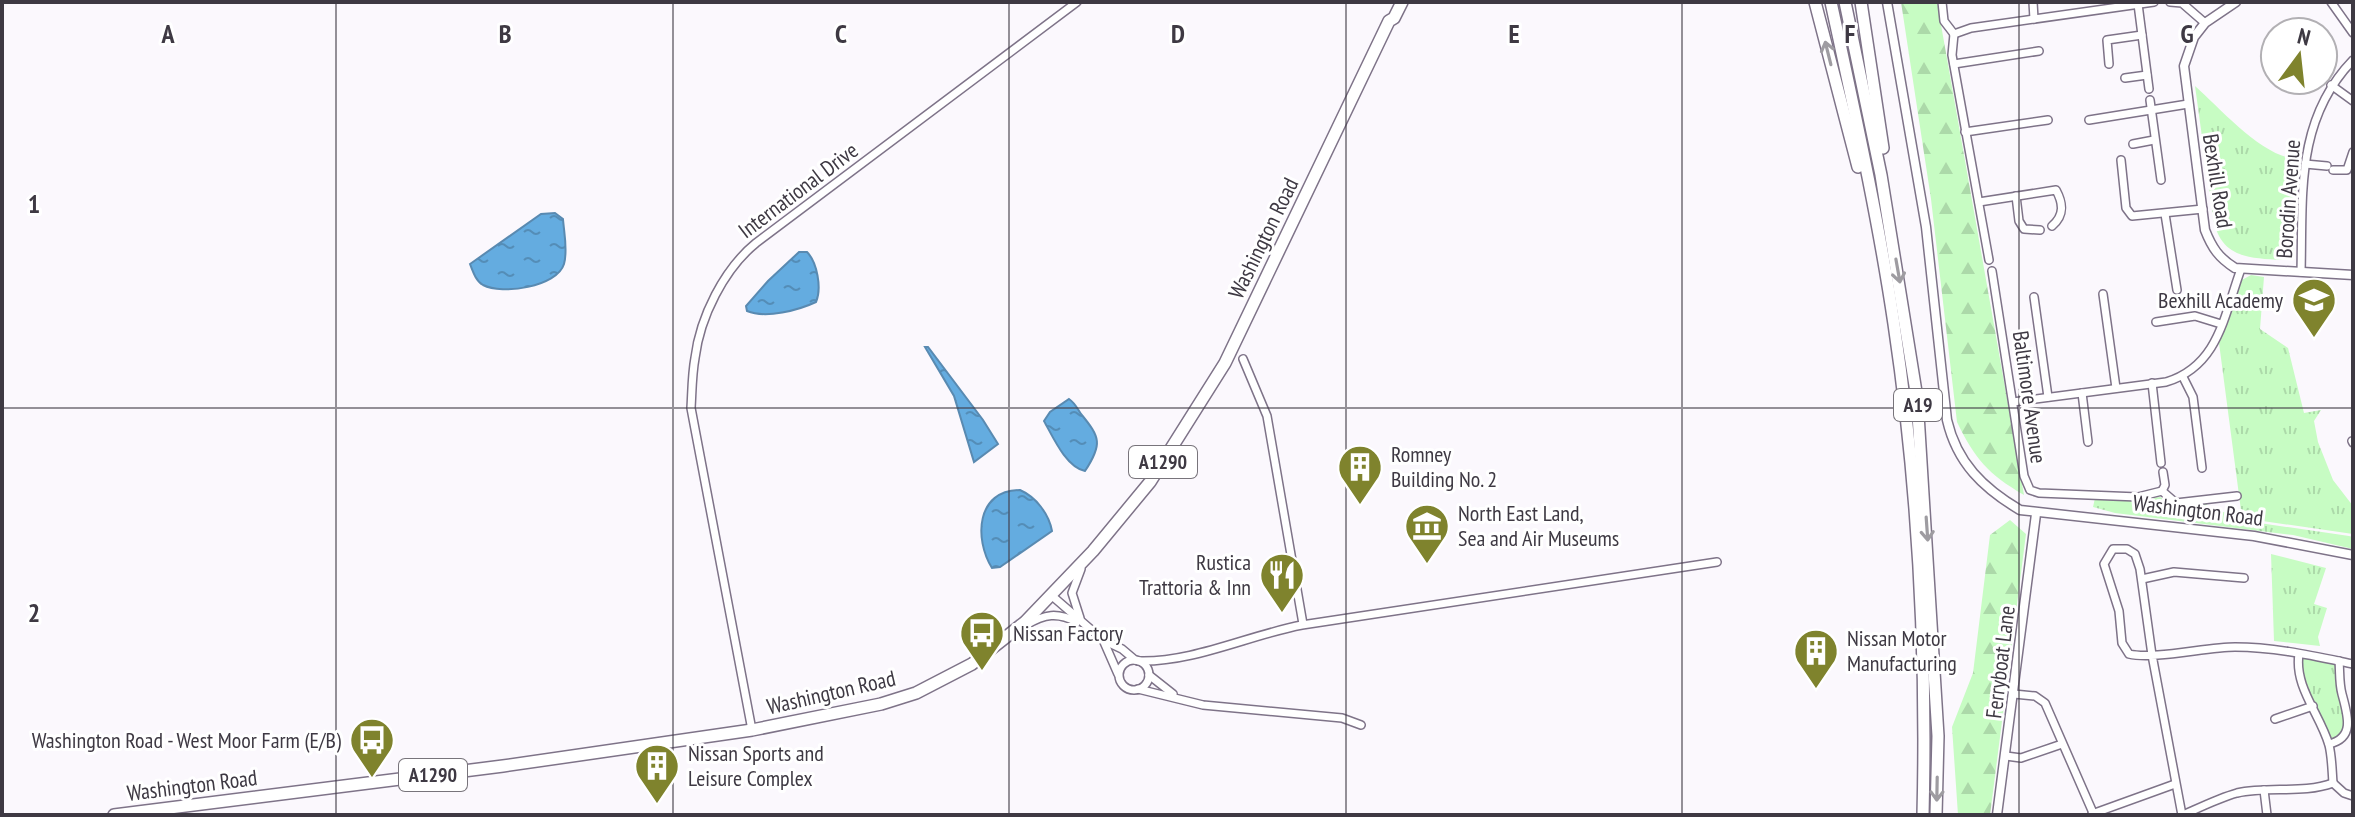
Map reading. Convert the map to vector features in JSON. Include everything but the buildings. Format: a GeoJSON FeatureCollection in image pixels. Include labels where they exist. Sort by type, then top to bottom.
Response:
{"type":"FeatureCollection","features":[{"type":"Feature","properties":{"kind":"main road","name":"Washington Road"},"geometry":{"type":"LineString","coordinates":[[1389,21],[1387,14],[1394,2]]}},
{"type":"Feature","properties":{"kind":"main road","name":"Washington Road"},"geometry":{"type":"LineString","coordinates":[[114,815],[503,766],[752,730],[881,704],[916,693],[972,664],[1012,635],[1087,558],[1150,482],[1225,363],[1389,21],[1394,18],[1402,2]]}},
{"type":"Feature","properties":{"kind":"main road"},"geometry":{"type":"LineString","coordinates":[[1815,2],[1889,291]]}},
{"type":"Feature","properties":{"kind":"main road","name":"A19"},"geometry":{"type":"LineString","coordinates":[[1831,2],[1889,291],[1904,406],[1916,544],[1925,735],[1923,815]]}},
{"type":"Feature","properties":{"kind":"main road","name":"A19"},"geometry":{"type":"LineString","coordinates":[[1845,2],[1892,239],[1918,412],[1938,736],[1936,815]]}},
{"type":"Feature","properties":{"kind":"main road"},"geometry":{"type":"LineString","coordinates":[[1861,2],[1887,181],[1892,239]]}},
{"type":"Feature","properties":{"kind":"street","name":"International Drive"},"geometry":{"type":"LineString","coordinates":[[752,730],[691,408],[695,356],[711,306],[730,271],[756,243],[1077,2]]}},
{"type":"Feature","properties":{"kind":"street"},"geometry":{"type":"LineString","coordinates":[[1887,2],[1922,199],[1951,438],[1969,471],[1986,487],[2020,510],[2036,514]]}},
{"type":"Feature","properties":{"kind":"street"},"geometry":{"type":"LineString","coordinates":[[1942,2],[1944,21],[1954,34],[1954,64],[1989,260]]}},
{"type":"Feature","properties":{"kind":"street"},"geometry":{"type":"LineString","coordinates":[[2033,2],[2034,19]]}},
{"type":"Feature","properties":{"kind":"street"},"geometry":{"type":"LineString","coordinates":[[1954,34],[1971,28],[2154,2]]}},
{"type":"Feature","properties":{"kind":"street"},"geometry":{"type":"LineString","coordinates":[[2170,2],[2182,3],[2205,23],[2236,2]]}},
{"type":"Feature","properties":{"kind":"street"},"geometry":{"type":"LineString","coordinates":[[2331,2],[2353,33]]}},
{"type":"Feature","properties":{"kind":"street"},"geometry":{"type":"LineString","coordinates":[[2138,4],[2149,89]]}},
{"type":"Feature","properties":{"kind":"street","name":"Bexhill Road"},"geometry":{"type":"LineString","coordinates":[[2205,23],[2194,37],[2184,66],[2205,230],[2221,259],[2241,269]]}},
{"type":"Feature","properties":{"kind":"street"},"geometry":{"type":"LineString","coordinates":[[2109,64],[2107,40],[2142,35]]}},
{"type":"Feature","properties":{"kind":"street"},"geometry":{"type":"LineString","coordinates":[[1954,64],[2039,51]]}},
{"type":"Feature","properties":{"kind":"street","name":"Borodin Avenue"},"geometry":{"type":"LineString","coordinates":[[2339,76],[2353,60]]}},
{"type":"Feature","properties":{"kind":"street"},"geometry":{"type":"LineString","coordinates":[[2125,78],[2147,75]]}},
{"type":"Feature","properties":{"kind":"street","name":"Borodin Avenue"},"geometry":{"type":"LineString","coordinates":[[2301,272],[2308,138],[2326,96]]}},
{"type":"Feature","properties":{"kind":"street"},"geometry":{"type":"LineString","coordinates":[[2150,100],[2161,180]]}},
{"type":"Feature","properties":{"kind":"street"},"geometry":{"type":"LineString","coordinates":[[2089,120],[2188,104]]}},
{"type":"Feature","properties":{"kind":"street"},"geometry":{"type":"LineString","coordinates":[[1965,132],[2048,120]]}},
{"type":"Feature","properties":{"kind":"street"},"geometry":{"type":"LineString","coordinates":[[2133,144],[2154,140]]}},
{"type":"Feature","properties":{"kind":"street","name":"Borodin Avenue"},"geometry":{"type":"LineString","coordinates":[[2305,164],[2347,170],[2353,152]]}},
{"type":"Feature","properties":{"kind":"street"},"geometry":{"type":"LineString","coordinates":[[2121,160],[2126,208],[2132,216],[2203,209]]}},
{"type":"Feature","properties":{"kind":"street"},"geometry":{"type":"LineString","coordinates":[[1979,202],[2056,190],[2062,211],[2060,219],[2052,226]]}},
{"type":"Feature","properties":{"kind":"street"},"geometry":{"type":"LineString","coordinates":[[2016,196],[2019,221],[2024,229],[2040,230]]}},
{"type":"Feature","properties":{"kind":"street"},"geometry":{"type":"LineString","coordinates":[[2165,214],[2177,290]]}},
{"type":"Feature","properties":{"kind":"street"},"geometry":{"type":"LineString","coordinates":[[2013,402],[2183,377],[2211,352],[2241,269],[2353,275]]}},
{"type":"Feature","properties":{"kind":"street","name":"Baltimore Avenue"},"geometry":{"type":"LineString","coordinates":[[1992,271],[2024,476],[2030,490],[2039,493],[2138,497],[2162,491]]}},
{"type":"Feature","properties":{"kind":"street"},"geometry":{"type":"LineString","coordinates":[[2103,294],[2116,388]]}},
{"type":"Feature","properties":{"kind":"street"},"geometry":{"type":"LineString","coordinates":[[2034,297],[2048,397]]}},
{"type":"Feature","properties":{"kind":"street"},"geometry":{"type":"LineString","coordinates":[[2156,322],[2195,316],[2221,324]]}},
{"type":"Feature","properties":{"kind":"street"},"geometry":{"type":"LineString","coordinates":[[1243,359],[1267,416],[1303,624]]}},
{"type":"Feature","properties":{"kind":"street"},"geometry":{"type":"LineString","coordinates":[[2183,377],[2193,397],[2202,468]]}},
{"type":"Feature","properties":{"kind":"street"},"geometry":{"type":"LineString","coordinates":[[2152,383],[2165,485],[2162,491],[2176,503],[2237,496]]}},
{"type":"Feature","properties":{"kind":"street"},"geometry":{"type":"LineString","coordinates":[[2082,393],[2088,442]]}},
{"type":"Feature","properties":{"kind":"street","name":"Washington Road"},"geometry":{"type":"LineString","coordinates":[[2036,514],[2130,521],[2254,536],[2353,555]]}},
{"type":"Feature","properties":{"kind":"street","name":"Ferryboat Lane"},"geometry":{"type":"LineString","coordinates":[[1997,815],[2036,514]]}},
{"type":"Feature","properties":{"kind":"street"},"geometry":{"type":"LineString","coordinates":[[2333,783],[2318,789],[2238,793],[2182,815],[2152,655],[2142,579],[2135,554],[2120,548],[2109,553],[2104,564],[2119,611],[2122,643],[2129,654],[2152,655],[2235,647],[2275,649],[2353,664]]}},
{"type":"Feature","properties":{"kind":"street"},"geometry":{"type":"LineString","coordinates":[[1087,558],[1072,593],[1087,626]]}},
{"type":"Feature","properties":{"kind":"street"},"geometry":{"type":"LineString","coordinates":[[1118,674],[1122,665],[1137,660],[1159,661],[1303,624],[1717,562]]}},
{"type":"Feature","properties":{"kind":"street"},"geometry":{"type":"LineString","coordinates":[[2142,579],[2174,572],[2244,578]]}},
{"type":"Feature","properties":{"kind":"street"},"geometry":{"type":"LineString","coordinates":[[1051,595],[1103,640],[1145,665],[1156,683],[1182,699]]}},
{"type":"Feature","properties":{"kind":"street"},"geometry":{"type":"LineString","coordinates":[[1012,635],[1050,614],[1064,616],[1087,626]]}},
{"type":"Feature","properties":{"kind":"street"},"geometry":{"type":"LineString","coordinates":[[1103,640],[1114,659],[1123,686],[1211,707],[1342,718],[1361,725]]}},
{"type":"Feature","properties":{"kind":"street"},"geometry":{"type":"LineString","coordinates":[[2299,654],[2297,667],[2300,681],[2329,744],[2333,783],[2353,796]]}},
{"type":"Feature","properties":{"kind":"street"},"geometry":{"type":"LineString","coordinates":[[1138,689],[1146,684],[1159,661]]}},
{"type":"Feature","properties":{"kind":"street"},"geometry":{"type":"LineString","coordinates":[[2329,744],[2347,736],[2351,725],[2341,690],[2339,661]]}},
{"type":"Feature","properties":{"kind":"street"},"geometry":{"type":"LineString","coordinates":[[2014,694],[2035,696],[2045,703],[2093,814],[2175,784]]}},
{"type":"Feature","properties":{"kind":"street"},"geometry":{"type":"LineString","coordinates":[[2275,719],[2313,706]]}},
{"type":"Feature","properties":{"kind":"street"},"geometry":{"type":"LineString","coordinates":[[2006,756],[2021,758],[2062,744]]}},
{"type":"Feature","properties":{"kind":"street"},"geometry":{"type":"LineString","coordinates":[[2264,790],[2267,815]]}},
{"type":"Feature","properties":{"kind":"green space"},"geometry":{"type":"Polygon","coordinates":[[[1901,2],[1937,2],[2024,495],[1984,464],[1957,422],[1931,199],[1901,2]]]}},
{"type":"Feature","properties":{"kind":"green space"},"geometry":{"type":"Polygon","coordinates":[[[2195,86],[2256,141],[2270,150],[2297,159],[2294,250],[2282,260],[2237,253],[2222,241],[2217,231],[2195,86]]]}},
{"type":"Feature","properties":{"kind":"green space"},"geometry":{"type":"Polygon","coordinates":[[[2251,275],[2264,277],[2260,329],[2288,348],[2304,413],[2321,410],[2314,421],[2318,442],[2333,480],[2353,506],[2353,534],[2242,518],[2219,343],[2240,281],[2251,275]]]}},
{"type":"Feature","properties":{"kind":"green space"},"geometry":{"type":"Polygon","coordinates":[[[2160,497],[2176,506],[2207,503],[2208,513],[2237,511],[2239,520],[2353,537],[2353,549],[2293,535],[2115,513],[2093,507],[2095,498],[2133,500],[2160,497]]]}},
{"type":"Feature","properties":{"kind":"green space"},"geometry":{"type":"Polygon","coordinates":[[[2010,520],[2026,534],[1990,815],[1958,815],[1952,727],[1973,673],[1990,535],[2010,520]]]}},
{"type":"Feature","properties":{"kind":"green space"},"geometry":{"type":"Polygon","coordinates":[[[2271,554],[2326,568],[2314,604],[2327,608],[2318,637],[2320,646],[2274,641],[2271,554]]]}},
{"type":"Feature","properties":{"kind":"green space"},"geometry":{"type":"Polygon","coordinates":[[[2299,654],[2339,661],[2351,725],[2347,736],[2329,744],[2300,681],[2299,654]]]}},
{"type":"Feature","properties":{"kind":"water"},"geometry":{"type":"Polygon","coordinates":[[[555,213],[563,219],[565,242],[564,264],[559,272],[540,283],[515,289],[492,288],[478,281],[470,264],[541,214],[555,213]]]}},
{"type":"Feature","properties":{"kind":"water"},"geometry":{"type":"Polygon","coordinates":[[[799,252],[807,252],[811,256],[816,269],[819,290],[816,302],[773,314],[747,311],[746,306],[768,281],[799,252]]]}},
{"type":"Feature","properties":{"kind":"water"},"geometry":{"type":"Polygon","coordinates":[[[925,347],[983,420],[998,444],[974,462],[954,396],[925,347]]]}},
{"type":"Feature","properties":{"kind":"water"},"geometry":{"type":"Polygon","coordinates":[[[1069,399],[1092,429],[1097,441],[1095,454],[1085,471],[1066,458],[1044,421],[1050,412],[1069,399]]]}},
{"type":"Feature","properties":{"kind":"water"},"geometry":{"type":"Polygon","coordinates":[[[1020,490],[1041,507],[1052,531],[1000,567],[992,568],[983,544],[983,518],[995,498],[1005,492],[1020,490]]]}},
{"type":"Feature","properties":{"kind":"place","name":"Bexhill Academy"},"geometry":{"type":"Point","coordinates":[2314,339]}},
{"type":"Feature","properties":{"kind":"place","name":"Romney Building No. 2"},"geometry":{"type":"Point","coordinates":[1360,506]}},
{"type":"Feature","properties":{"kind":"place","name":"North East Land, Sea and Air Museums"},"geometry":{"type":"Point","coordinates":[1427,565]}},
{"type":"Feature","properties":{"kind":"place","name":"Rustica Trattoria & Inn"},"geometry":{"type":"Point","coordinates":[1282,614]}},
{"type":"Feature","properties":{"kind":"place","name":"Nissan Factory"},"geometry":{"type":"Point","coordinates":[982,672]}},
{"type":"Feature","properties":{"kind":"place","name":"Nissan Motor Manufacturing"},"geometry":{"type":"Point","coordinates":[1816,690]}},
{"type":"Feature","properties":{"kind":"place","name":"Washington Road - West Moor Farm (E/B)"},"geometry":{"type":"Point","coordinates":[372,779]}},
{"type":"Feature","properties":{"kind":"place","name":"Nissan Sports and Leisure Complex"},"geometry":{"type":"Point","coordinates":[657,805]}}]}
